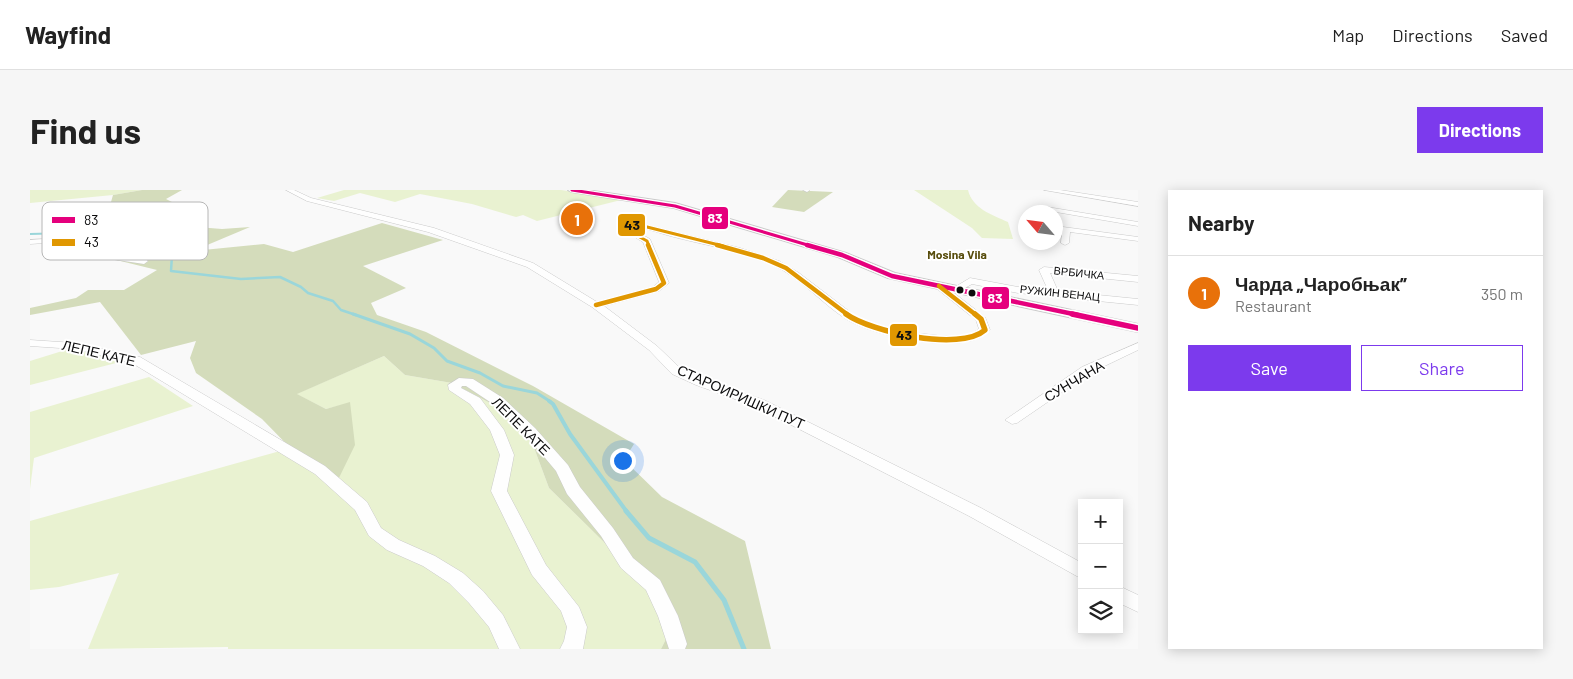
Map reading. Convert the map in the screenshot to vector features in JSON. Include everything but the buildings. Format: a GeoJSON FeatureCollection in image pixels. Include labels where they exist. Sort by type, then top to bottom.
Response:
{"type":"FeatureCollection","features":[{"type":"Feature","properties":{"kind":"street","name":"СТАРОИРИШКИ ПУТ"},"geometry":{"type":"LineString","coordinates":[[289,190],[309,200],[431,230],[530,265],[596,305],[653,348],[676,371],[759,403],[975,512],[1078,570]]}},
{"type":"Feature","properties":{"kind":"street"},"geometry":{"type":"LineString","coordinates":[[573,190],[675,206],[842,255],[892,276],[958,288],[987,296],[1138,328]]}},
{"type":"Feature","properties":{"kind":"street"},"geometry":{"type":"LineString","coordinates":[[1047,190],[1138,204]]}},
{"type":"Feature","properties":{"kind":"street"},"geometry":{"type":"LineString","coordinates":[[1063,211],[1138,224]]}},
{"type":"Feature","properties":{"kind":"street"},"geometry":{"type":"LineString","coordinates":[[596,305],[656,289],[664,284],[647,241],[627,230],[626,227],[639,225],[737,250],[777,263],[794,273],[851,317],[871,326],[905,335],[937,338],[969,339],[979,336],[985,330],[981,319],[939,286]]}},
{"type":"Feature","properties":{"kind":"street"},"geometry":{"type":"LineString","coordinates":[[1065,243],[1066,229],[1138,239]]}},
{"type":"Feature","properties":{"kind":"street"},"geometry":{"type":"LineString","coordinates":[[138,260],[144,261]]}},
{"type":"Feature","properties":{"kind":"street","name":"ВРБИЧКА"},"geometry":{"type":"LineString","coordinates":[[1051,293],[1044,270],[1138,279]]}},
{"type":"Feature","properties":{"kind":"street","name":"РУЖИН ВЕНАЦ"},"geometry":{"type":"LineString","coordinates":[[958,288],[970,281],[1051,293],[1138,302]]}},
{"type":"Feature","properties":{"kind":"street"},"geometry":{"type":"LineString","coordinates":[[1051,293],[1062,297],[1138,308]]}},
{"type":"Feature","properties":{"kind":"street","name":"ЛЕПЕ КАТЕ"},"geometry":{"type":"LineString","coordinates":[[30,343],[74,346],[136,360],[320,470],[361,506],[375,532],[393,545],[429,561],[456,578],[476,597],[496,621],[510,649]]}},
{"type":"Feature","properties":{"kind":"street","name":"СУНЧАНА"},"geometry":{"type":"LineString","coordinates":[[1012,420],[1086,370],[1138,346]]}},
{"type":"Feature","properties":{"kind":"street","name":"ЛЕПЕ КАТЕ"},"geometry":{"type":"LineString","coordinates":[[570,649],[574,646],[577,627],[569,607],[539,570],[499,491],[507,455],[497,430],[475,401],[455,390],[454,385],[459,382],[469,382],[498,401],[530,431],[563,469],[573,490],[607,532],[627,563],[653,585],[668,616],[677,644]]}},
{"type":"Feature","properties":{"kind":"street"},"geometry":{"type":"LineString","coordinates":[[1123,596],[1138,604]]}},
{"type":"Feature","properties":{"kind":"green space"},"geometry":{"type":"Polygon","coordinates":[[[30,190],[142,190],[113,195],[30,203],[30,190]]]}},
{"type":"Feature","properties":{"kind":"green space"},"geometry":{"type":"Polygon","coordinates":[[[142,190],[182,190],[166,199],[172,202],[111,202],[113,195],[142,190]]]}},
{"type":"Feature","properties":{"kind":"green space"},"geometry":{"type":"Polygon","coordinates":[[[344,190],[561,190],[625,199],[537,221],[523,215],[516,217],[472,204],[420,194],[395,202],[360,193],[334,201],[317,198],[344,190]]]}},
{"type":"Feature","properties":{"kind":"green space"},"geometry":{"type":"Polygon","coordinates":[[[788,190],[833,192],[804,212],[772,207],[788,190]]]}},
{"type":"Feature","properties":{"kind":"green space"},"geometry":{"type":"Polygon","coordinates":[[[914,190],[968,190],[978,206],[989,214],[1008,222],[1013,239],[982,238],[972,228],[914,190]]]}},
{"type":"Feature","properties":{"kind":"green space"},"geometry":{"type":"Polygon","coordinates":[[[382,223],[443,240],[363,266],[406,288],[371,303],[377,315],[426,332],[533,386],[634,444],[624,460],[662,497],[745,541],[771,649],[661,649],[678,615],[549,488],[524,421],[452,383],[405,375],[384,356],[297,394],[326,409],[350,402],[355,445],[336,484],[305,463],[262,419],[196,373],[190,358],[196,341],[141,355],[100,302],[30,315],[30,308],[76,298],[88,290],[124,290],[157,270],[116,260],[208,260],[208,250],[264,244],[293,252],[382,223]]]}},
{"type":"Feature","properties":{"kind":"green space"},"geometry":{"type":"Polygon","coordinates":[[[250,227],[208,245],[208,228],[250,227]]]}},
{"type":"Feature","properties":{"kind":"green space"},"geometry":{"type":"Polygon","coordinates":[[[72,348],[124,361],[30,385],[30,361],[72,348]]]}},
{"type":"Feature","properties":{"kind":"green space"},"geometry":{"type":"Polygon","coordinates":[[[384,356],[405,375],[452,383],[524,421],[549,488],[678,615],[661,649],[228,649],[228,647],[88,649],[119,573],[59,587],[30,590],[30,521],[291,448],[350,403],[326,409],[296,394],[384,356]]]}},
{"type":"Feature","properties":{"kind":"green space"},"geometry":{"type":"Polygon","coordinates":[[[149,377],[193,406],[34,458],[30,489],[30,412],[149,377]]]}},
{"type":"Feature","properties":{"kind":"waterway"},"geometry":{"type":"LineString","coordinates":[[30,234],[42,234]]}},
{"type":"Feature","properties":{"kind":"waterway"},"geometry":{"type":"LineString","coordinates":[[172,260],[171,271],[241,279],[280,277],[301,287],[308,293],[333,301],[341,310],[353,314]]}},
{"type":"Feature","properties":{"kind":"waterway"},"geometry":{"type":"LineString","coordinates":[[353,314],[410,334],[434,348],[447,361],[480,373],[503,386],[537,393],[551,402]]}},
{"type":"Feature","properties":{"kind":"waterway"},"geometry":{"type":"LineString","coordinates":[[549,401],[553,404],[570,434],[627,512]]}},
{"type":"Feature","properties":{"kind":"waterway"},"geometry":{"type":"LineString","coordinates":[[626,511],[649,538],[695,562],[724,600],[744,649]]}},
{"type":"Feature","properties":{"kind":"transit line","name":"83"},"geometry":{"type":"LineString","coordinates":[[572,190],[675,206],[842,255],[892,276],[1138,328]]}},
{"type":"Feature","properties":{"kind":"transit line","name":"43"},"geometry":{"type":"LineString","coordinates":[[596,305],[656,289],[664,283],[647,241],[627,230],[626,227],[632,225],[648,227],[737,250],[776,263],[805,281],[850,317],[871,327],[894,333],[942,339],[971,338],[981,334],[985,330],[981,319],[939,286]]}},
{"type":"Feature","properties":{"kind":"place","name":"Чарда „Чаробњак”"},"geometry":{"type":"Point","coordinates":[577,219]}},
{"type":"Feature","properties":{"kind":"district","name":"Mosina Vila"},"geometry":{"type":"Point","coordinates":[957,255]}}]}
